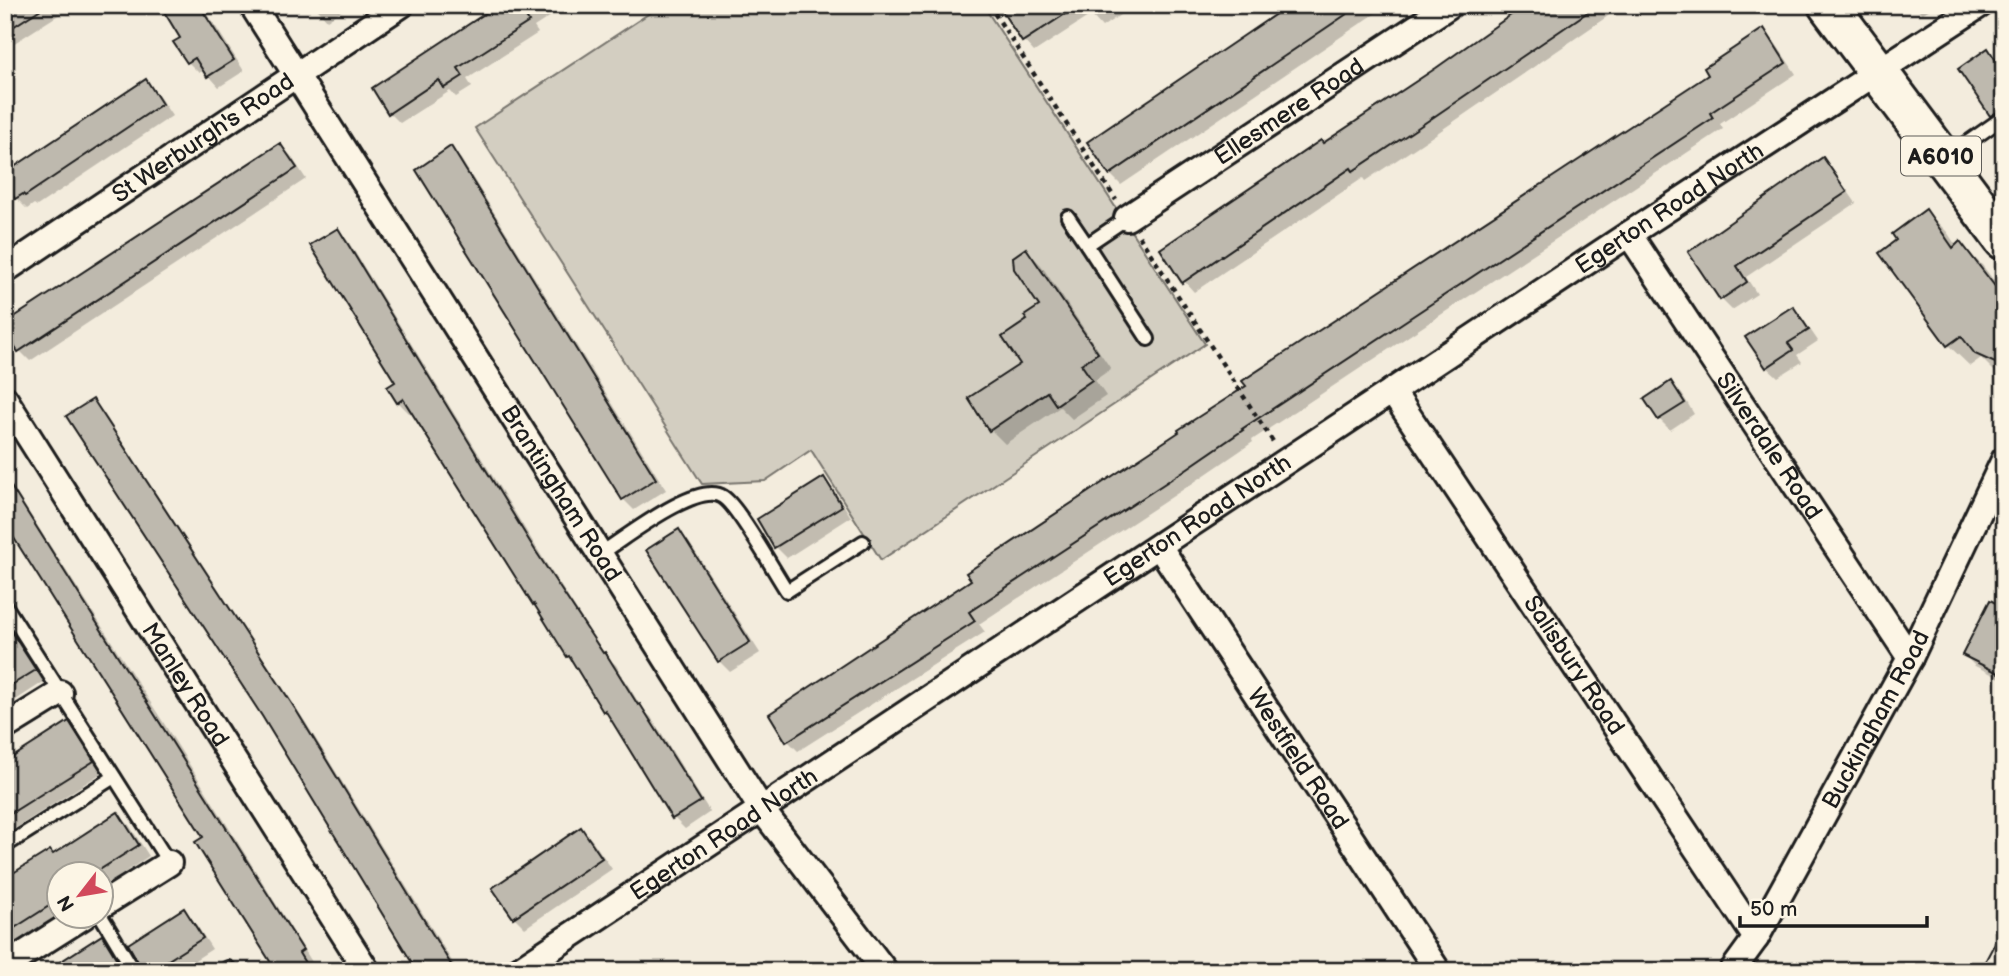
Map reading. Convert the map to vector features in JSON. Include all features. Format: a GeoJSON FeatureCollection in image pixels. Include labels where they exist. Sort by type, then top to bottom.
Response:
{"type":"FeatureCollection","features":[{"type":"Feature","properties":{"kind":"highway","name":"A6010"},"geometry":{"type":"LineString","coordinates":[[1828,5],[2004,240]]}},
{"type":"Feature","properties":{"kind":"street","name":"Brantingham Road"},"geometry":{"type":"LineString","coordinates":[[252,5],[762,810],[885,971]]}},
{"type":"Feature","properties":{"kind":"street","name":"St Werburgh's Road"},"geometry":{"type":"LineString","coordinates":[[5,270],[401,5]]}},
{"type":"Feature","properties":{"kind":"street","name":"Ellesmere Road"},"geometry":{"type":"LineString","coordinates":[[1128,218],[1450,5]]}},
{"type":"Feature","properties":{"kind":"street","name":"Egerton Road North"},"geometry":{"type":"LineString","coordinates":[[517,971],[1629,234],[1980,5]]}},
{"type":"Feature","properties":{"kind":"street","name":"Silverdale Road"},"geometry":{"type":"LineString","coordinates":[[1629,234],[1910,658]]}},
{"type":"Feature","properties":{"kind":"street","name":"Salisbury Road"},"geometry":{"type":"LineString","coordinates":[[1392,391],[1756,938]]}},
{"type":"Feature","properties":{"kind":"street","name":"Manley Road"},"geometry":{"type":"LineString","coordinates":[[5,399],[367,971]]}},
{"type":"Feature","properties":{"kind":"street","name":"Buckingham Road"},"geometry":{"type":"LineString","coordinates":[[1732,971],[1756,938],[1910,658],[2004,460]]}},
{"type":"Feature","properties":{"kind":"street","name":"Westfield Road"},"geometry":{"type":"LineString","coordinates":[[1159,546],[1438,971]]}},
{"type":"Feature","properties":{"kind":"street"},"geometry":{"type":"LineString","coordinates":[[5,727],[60,692]]}},
{"type":"Feature","properties":{"kind":"street"},"geometry":{"type":"LineString","coordinates":[[116,896],[169,863]]}},
{"type":"Feature","properties":{"kind":"street"},"geometry":{"type":"LineString","coordinates":[[5,966],[61,930]]}},
{"type":"Feature","properties":{"kind":"lane"},"geometry":{"type":"LineString","coordinates":[[1944,160],[2004,117]]}},
{"type":"Feature","properties":{"kind":"lane"},"geometry":{"type":"LineString","coordinates":[[1068,216],[1148,339]]}},
{"type":"Feature","properties":{"kind":"lane"},"geometry":{"type":"LineString","coordinates":[[1087,245],[1128,218]]}},
{"type":"Feature","properties":{"kind":"lane"},"geometry":{"type":"LineString","coordinates":[[600,554],[685,499],[706,493],[715,493],[731,504],[787,591],[863,542]]}},
{"type":"Feature","properties":{"kind":"lane"},"geometry":{"type":"LineString","coordinates":[[5,605],[169,863]]}},
{"type":"Feature","properties":{"kind":"lane"},"geometry":{"type":"LineString","coordinates":[[5,846],[114,778]]}},
{"type":"Feature","properties":{"kind":"lane"},"geometry":{"type":"LineString","coordinates":[[109,930],[134,971]]}},
{"type":"Feature","properties":{"kind":"lane"},"geometry":{"type":"LineString","coordinates":[[224,971],[228,968],[230,971]]}},
{"type":"Feature","properties":{"kind":"shaded area"},"geometry":{"type":"Polygon","coordinates":[[[662,5],[983,5],[1205,344],[881,560],[811,450],[765,481],[702,484],[475,128],[662,5]]]}},
{"type":"Feature","properties":{"kind":"building"},"geometry":{"type":"Polygon","coordinates":[[[5,5],[47,5],[5,32],[5,5]]]}},
{"type":"Feature","properties":{"kind":"building"},"geometry":{"type":"Polygon","coordinates":[[[160,5],[199,5],[234,60],[207,77],[195,58],[187,63],[173,42],[180,38],[160,5]]]}},
{"type":"Feature","properties":{"kind":"building"},"geometry":{"type":"Polygon","coordinates":[[[498,5],[518,5],[529,22],[458,68],[463,76],[444,88],[439,80],[388,114],[372,88],[498,5]]]}},
{"type":"Feature","properties":{"kind":"building"},"geometry":{"type":"Polygon","coordinates":[[[998,5],[1079,5],[1022,42],[998,5]]]}},
{"type":"Feature","properties":{"kind":"building"},"geometry":{"type":"Polygon","coordinates":[[[1289,5],[1360,5],[1109,175],[1087,142],[1289,5]]]}},
{"type":"Feature","properties":{"kind":"building"},"geometry":{"type":"Polygon","coordinates":[[[1525,5],[1598,5],[1182,283],[1160,249],[1321,140],[1323,143],[1436,68],[1525,5]]]}},
{"type":"Feature","properties":{"kind":"building"},"geometry":{"type":"Polygon","coordinates":[[[1764,28],[1786,63],[1710,113],[1713,118],[969,612],[975,621],[786,742],[769,714],[971,580],[966,573],[1246,386],[1242,381],[1708,75],[1704,68],[1764,28]]]}},
{"type":"Feature","properties":{"kind":"building"},"geometry":{"type":"Polygon","coordinates":[[[1988,48],[2004,73],[2004,108],[1990,116],[1958,69],[1988,48]]]}},
{"type":"Feature","properties":{"kind":"building"},"geometry":{"type":"Polygon","coordinates":[[[146,79],[162,104],[25,196],[23,194],[15,199],[5,183],[5,173],[146,79]]]}},
{"type":"Feature","properties":{"kind":"building"},"geometry":{"type":"Polygon","coordinates":[[[280,143],[297,168],[18,352],[5,332],[5,323],[280,143]]]}},
{"type":"Feature","properties":{"kind":"building"},"geometry":{"type":"Polygon","coordinates":[[[451,146],[656,479],[622,500],[416,170],[451,146]]]}},
{"type":"Feature","properties":{"kind":"building"},"geometry":{"type":"Polygon","coordinates":[[[1823,157],[1847,192],[1737,266],[1747,282],[1720,300],[1688,252],[1823,157]]]}},
{"type":"Feature","properties":{"kind":"building"},"geometry":{"type":"Polygon","coordinates":[[[1926,209],[1953,248],[1960,241],[2004,298],[2004,367],[1975,354],[1961,336],[1947,346],[1879,253],[1896,240],[1892,234],[1926,209]]]}},
{"type":"Feature","properties":{"kind":"building"},"geometry":{"type":"Polygon","coordinates":[[[338,228],[535,550],[638,705],[640,704],[701,801],[672,819],[605,710],[603,712],[569,656],[567,657],[533,605],[403,399],[397,403],[387,387],[395,382],[310,245],[338,228]]]}},
{"type":"Feature","properties":{"kind":"building"},"geometry":{"type":"Polygon","coordinates":[[[1026,248],[1098,353],[1081,364],[1092,380],[1056,405],[1047,392],[989,431],[968,398],[1020,364],[1002,337],[1027,320],[1024,316],[1039,306],[1014,269],[1013,257],[1026,248]]]}},
{"type":"Feature","properties":{"kind":"building"},"geometry":{"type":"Polygon","coordinates":[[[1793,306],[1809,330],[1788,343],[1793,350],[1766,368],[1745,337],[1793,306]]]}},
{"type":"Feature","properties":{"kind":"building"},"geometry":{"type":"Polygon","coordinates":[[[1671,381],[1685,403],[1658,420],[1644,399],[1671,381]]]}},
{"type":"Feature","properties":{"kind":"building"},"geometry":{"type":"Polygon","coordinates":[[[93,399],[296,710],[455,971],[417,971],[262,716],[66,416],[93,399]]]}},
{"type":"Feature","properties":{"kind":"building"},"geometry":{"type":"Polygon","coordinates":[[[5,477],[303,950],[299,953],[310,971],[276,971],[195,842],[203,837],[5,524],[5,477]]]}},
{"type":"Feature","properties":{"kind":"building"},"geometry":{"type":"Polygon","coordinates":[[[824,477],[842,506],[774,548],[757,519],[824,477]]]}},
{"type":"Feature","properties":{"kind":"building"},"geometry":{"type":"Polygon","coordinates":[[[679,529],[750,642],[718,662],[646,550],[679,529]]]}},
{"type":"Feature","properties":{"kind":"building"},"geometry":{"type":"Polygon","coordinates":[[[1990,600],[2004,607],[2004,662],[1998,673],[1962,655],[1990,600]]]}},
{"type":"Feature","properties":{"kind":"building"},"geometry":{"type":"Polygon","coordinates":[[[5,622],[36,670],[5,689],[5,622]]]}},
{"type":"Feature","properties":{"kind":"building"},"geometry":{"type":"Polygon","coordinates":[[[69,721],[94,761],[5,817],[5,762],[69,721]]]}},
{"type":"Feature","properties":{"kind":"building"},"geometry":{"type":"Polygon","coordinates":[[[118,812],[139,845],[115,860],[46,860],[46,908],[5,934],[5,878],[50,850],[53,854],[118,812]]]}},
{"type":"Feature","properties":{"kind":"building"},"geometry":{"type":"Polygon","coordinates":[[[581,827],[602,858],[513,918],[492,888],[581,827]]]}},
{"type":"Feature","properties":{"kind":"building"},"geometry":{"type":"Polygon","coordinates":[[[184,908],[203,938],[151,971],[143,971],[128,944],[184,908]]]}},
{"type":"Feature","properties":{"kind":"building"},"geometry":{"type":"Polygon","coordinates":[[[102,935],[124,971],[46,971],[102,935]]]}},
{"type":"Feature","properties":{"kind":"tram line"},"geometry":{"type":"LineString","coordinates":[[1980,971],[2004,926]]}}]}
